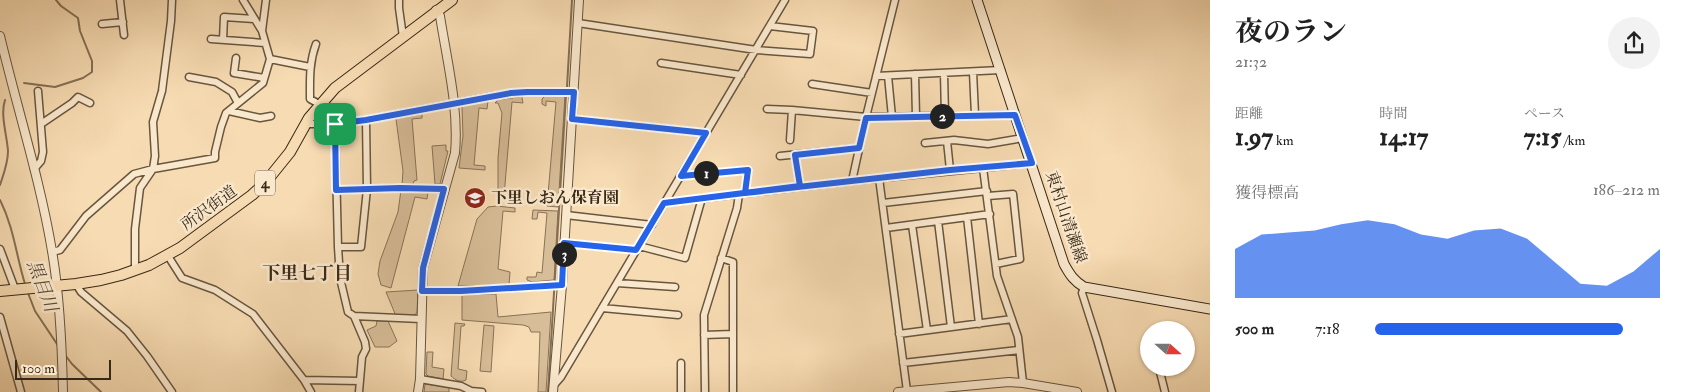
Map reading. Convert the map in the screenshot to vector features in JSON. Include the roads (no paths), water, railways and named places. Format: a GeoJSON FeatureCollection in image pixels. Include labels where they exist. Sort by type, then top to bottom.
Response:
{"type":"FeatureCollection","features":[{"type":"Feature","properties":{"kind":"main road","name":"所沢街道"},"geometry":{"type":"LineString","coordinates":[[0,291],[101,280],[136,270],[168,256],[252,195],[277,169],[290,152],[319,104],[335,88],[436,10],[452,0]]}},
{"type":"Feature","properties":{"kind":"main road","name":"東村山清瀬線"},"geometry":{"type":"LineString","coordinates":[[978,0],[1069,275],[1075,282],[1084,287],[1210,309]]}},
{"type":"Feature","properties":{"kind":"street"},"geometry":{"type":"LineString","coordinates":[[120,0],[124,35]]}},
{"type":"Feature","properties":{"kind":"street"},"geometry":{"type":"LineString","coordinates":[[136,270],[135,229],[140,188],[153,168],[155,156],[153,122],[162,91],[172,0]]}},
{"type":"Feature","properties":{"kind":"street"},"geometry":{"type":"LineString","coordinates":[[52,252],[60,250],[86,216],[134,174],[153,168],[215,158],[222,121],[229,111],[263,83],[270,59],[262,31],[243,0]]}},
{"type":"Feature","properties":{"kind":"street"},"geometry":{"type":"LineString","coordinates":[[262,31],[266,0]]}},
{"type":"Feature","properties":{"kind":"street"},"geometry":{"type":"LineString","coordinates":[[400,0],[399,8],[403,37]]}},
{"type":"Feature","properties":{"kind":"street"},"geometry":{"type":"LineString","coordinates":[[554,389],[557,285],[564,243],[579,0]]}},
{"type":"Feature","properties":{"kind":"street"},"geometry":{"type":"LineString","coordinates":[[554,389],[785,0]]}},
{"type":"Feature","properties":{"kind":"street"},"geometry":{"type":"LineString","coordinates":[[852,180],[895,0]]}},
{"type":"Feature","properties":{"kind":"street"},"geometry":{"type":"LineString","coordinates":[[418,392],[423,268],[454,153],[456,124],[440,16],[436,10]]}},
{"type":"Feature","properties":{"kind":"street"},"geometry":{"type":"LineString","coordinates":[[223,40],[224,17],[254,18]]}},
{"type":"Feature","properties":{"kind":"street"},"geometry":{"type":"LineString","coordinates":[[102,24],[122,22]]}},
{"type":"Feature","properties":{"kind":"street"},"geometry":{"type":"LineString","coordinates":[[578,23],[756,50],[810,54],[813,31],[770,26]]}},
{"type":"Feature","properties":{"kind":"street"},"geometry":{"type":"LineString","coordinates":[[0,36],[34,169],[52,252],[60,334],[63,392]]}},
{"type":"Feature","properties":{"kind":"street"},"geometry":{"type":"LineString","coordinates":[[211,39],[265,43]]}},
{"type":"Feature","properties":{"kind":"street"},"geometry":{"type":"LineString","coordinates":[[316,44],[310,67],[310,99],[319,104]]}},
{"type":"Feature","properties":{"kind":"street"},"geometry":{"type":"LineString","coordinates":[[236,58],[234,73],[264,78]]}},
{"type":"Feature","properties":{"kind":"street"},"geometry":{"type":"LineString","coordinates":[[270,59],[310,67]]}},
{"type":"Feature","properties":{"kind":"street"},"geometry":{"type":"LineString","coordinates":[[661,63],[741,75]]}},
{"type":"Feature","properties":{"kind":"street"},"geometry":{"type":"LineString","coordinates":[[876,76],[1000,70]]}},
{"type":"Feature","properties":{"kind":"street"},"geometry":{"type":"LineString","coordinates":[[972,72],[974,115]]}},
{"type":"Feature","properties":{"kind":"street"},"geometry":{"type":"LineString","coordinates":[[944,73],[945,116]]}},
{"type":"Feature","properties":{"kind":"street"},"geometry":{"type":"LineString","coordinates":[[915,74],[916,116]]}},
{"type":"Feature","properties":{"kind":"street"},"geometry":{"type":"LineString","coordinates":[[888,76],[892,117]]}},
{"type":"Feature","properties":{"kind":"street"},"geometry":{"type":"LineString","coordinates":[[189,77],[216,82],[232,92],[238,103]]}},
{"type":"Feature","properties":{"kind":"street"},"geometry":{"type":"LineString","coordinates":[[812,84],[872,94]]}},
{"type":"Feature","properties":{"kind":"street"},"geometry":{"type":"LineString","coordinates":[[34,169],[41,161],[43,152],[38,90]]}},
{"type":"Feature","properties":{"kind":"street"},"geometry":{"type":"LineString","coordinates":[[306,124],[335,124],[366,120],[527,92],[574,92]]}},
{"type":"Feature","properties":{"kind":"street"},"geometry":{"type":"LineString","coordinates":[[41,124],[78,97],[90,103]]}},
{"type":"Feature","properties":{"kind":"street"},"geometry":{"type":"LineString","coordinates":[[767,109],[866,118],[1015,115]]}},
{"type":"Feature","properties":{"kind":"street"},"geometry":{"type":"LineString","coordinates":[[790,140],[792,110]]}},
{"type":"Feature","properties":{"kind":"street"},"geometry":{"type":"LineString","coordinates":[[229,111],[260,118],[271,116]]}},
{"type":"Feature","properties":{"kind":"street"},"geometry":{"type":"LineString","coordinates":[[572,119],[706,133]]}},
{"type":"Feature","properties":{"kind":"street"},"geometry":{"type":"LineString","coordinates":[[338,247],[361,247],[367,189],[366,120]]}},
{"type":"Feature","properties":{"kind":"street"},"geometry":{"type":"LineString","coordinates":[[335,124],[340,278],[348,312],[354,316],[421,319]]}},
{"type":"Feature","properties":{"kind":"street"},"geometry":{"type":"LineString","coordinates":[[925,143],[947,141],[988,144],[1023,138]]}},
{"type":"Feature","properties":{"kind":"street"},"geometry":{"type":"LineString","coordinates":[[947,141],[950,170]]}},
{"type":"Feature","properties":{"kind":"street"},"geometry":{"type":"LineString","coordinates":[[780,156],[859,148]]}},
{"type":"Feature","properties":{"kind":"street"},"geometry":{"type":"LineString","coordinates":[[795,155],[800,186]]}},
{"type":"Feature","properties":{"kind":"street"},"geometry":{"type":"LineString","coordinates":[[664,203],[852,180],[1032,163]]}},
{"type":"Feature","properties":{"kind":"street"},"geometry":{"type":"LineString","coordinates":[[983,168],[988,193],[997,276],[1018,337],[1023,383]]}},
{"type":"Feature","properties":{"kind":"street"},"geometry":{"type":"LineString","coordinates":[[681,176],[748,170],[704,315],[705,392]]}},
{"type":"Feature","properties":{"kind":"street"},"geometry":{"type":"LineString","coordinates":[[879,178],[903,362],[903,392],[1009,382],[1077,392]]}},
{"type":"Feature","properties":{"kind":"street"},"geometry":{"type":"LineString","coordinates":[[336,190],[444,189]]}},
{"type":"Feature","properties":{"kind":"street"},"geometry":{"type":"LineString","coordinates":[[883,203],[988,193],[1013,194],[1020,259],[996,264]]}},
{"type":"Feature","properties":{"kind":"street"},"geometry":{"type":"LineString","coordinates":[[564,243],[638,248],[685,258],[702,198]]}},
{"type":"Feature","properties":{"kind":"street"},"geometry":{"type":"LineString","coordinates":[[886,228],[990,214]]}},
{"type":"Feature","properties":{"kind":"street"},"geometry":{"type":"LineString","coordinates":[[566,215],[652,225]]}},
{"type":"Feature","properties":{"kind":"street"},"geometry":{"type":"LineString","coordinates":[[967,217],[979,324]]}},
{"type":"Feature","properties":{"kind":"street"},"geometry":{"type":"LineString","coordinates":[[938,221],[951,327]]}},
{"type":"Feature","properties":{"kind":"street"},"geometry":{"type":"LineString","coordinates":[[912,225],[927,330]]}},
{"type":"Feature","properties":{"kind":"street"},"geometry":{"type":"LineString","coordinates":[[0,250],[22,289]]}},
{"type":"Feature","properties":{"kind":"street"},"geometry":{"type":"LineString","coordinates":[[168,256],[182,278],[214,290],[253,314],[304,380],[311,392]]}},
{"type":"Feature","properties":{"kind":"street"},"geometry":{"type":"LineString","coordinates":[[721,258],[732,262],[732,392]]}},
{"type":"Feature","properties":{"kind":"street"},"geometry":{"type":"LineString","coordinates":[[617,283],[675,287]]}},
{"type":"Feature","properties":{"kind":"street"},"geometry":{"type":"LineString","coordinates":[[76,284],[81,292],[127,331],[172,392]]}},
{"type":"Feature","properties":{"kind":"street"},"geometry":{"type":"LineString","coordinates":[[422,291],[461,291],[557,285]]}},
{"type":"Feature","properties":{"kind":"street"},"geometry":{"type":"LineString","coordinates":[[1084,287],[1082,293],[1098,340],[1112,392]]}},
{"type":"Feature","properties":{"kind":"street"},"geometry":{"type":"LineString","coordinates":[[602,308],[678,315]]}},
{"type":"Feature","properties":{"kind":"street"},"geometry":{"type":"LineString","coordinates":[[354,316],[366,349],[362,356],[359,392]]}},
{"type":"Feature","properties":{"kind":"street"},"geometry":{"type":"LineString","coordinates":[[0,317],[21,392]]}},
{"type":"Feature","properties":{"kind":"street"},"geometry":{"type":"LineString","coordinates":[[898,334],[1012,319]]}},
{"type":"Feature","properties":{"kind":"street"},"geometry":{"type":"LineString","coordinates":[[704,335],[733,334]]}},
{"type":"Feature","properties":{"kind":"street"},"geometry":{"type":"LineString","coordinates":[[903,362],[1019,350]]}},
{"type":"Feature","properties":{"kind":"street"},"geometry":{"type":"LineString","coordinates":[[681,363],[681,392]]}},
{"type":"Feature","properties":{"kind":"street"},"geometry":{"type":"LineString","coordinates":[[1161,376],[1165,392]]}},
{"type":"Feature","properties":{"kind":"street"},"geometry":{"type":"LineString","coordinates":[[420,378],[482,392]]}},
{"type":"Feature","properties":{"kind":"street"},"geometry":{"type":"LineString","coordinates":[[304,380],[360,381]]}},
{"type":"Feature","properties":{"kind":"waterway","name":"黒目川"},"geometry":{"type":"LineString","coordinates":[[24,83],[55,87],[83,78],[92,72],[92,61],[80,31],[78,18],[56,0]]}},
{"type":"Feature","properties":{"kind":"waterway"},"geometry":{"type":"LineString","coordinates":[[567,87],[572,0]]}},
{"type":"Feature","properties":{"kind":"waterway"},"geometry":{"type":"LineString","coordinates":[[548,392],[566,94]]}},
{"type":"Feature","properties":{"kind":"waterway","name":"黒目川"},"geometry":{"type":"LineString","coordinates":[[0,185],[8,155],[3,119],[5,100]]}},
{"type":"Feature","properties":{"kind":"waterway","name":"黒目川"},"geometry":{"type":"LineString","coordinates":[[0,200],[12,231],[25,284]]}},
{"type":"Feature","properties":{"kind":"waterway","name":"黒目川"},"geometry":{"type":"LineString","coordinates":[[28,293],[35,311],[59,347]]}},
{"type":"Feature","properties":{"kind":"waterway","name":"黒目川"},"geometry":{"type":"LineString","coordinates":[[65,355],[101,392]]}},
{"type":"Feature","properties":{"kind":"place","name":"下里しおん保育園"},"geometry":{"type":"Point","coordinates":[475,198]}},
{"type":"Feature","properties":{"kind":"district","name":"下里七丁目"},"geometry":{"type":"Point","coordinates":[307,273]}}]}
